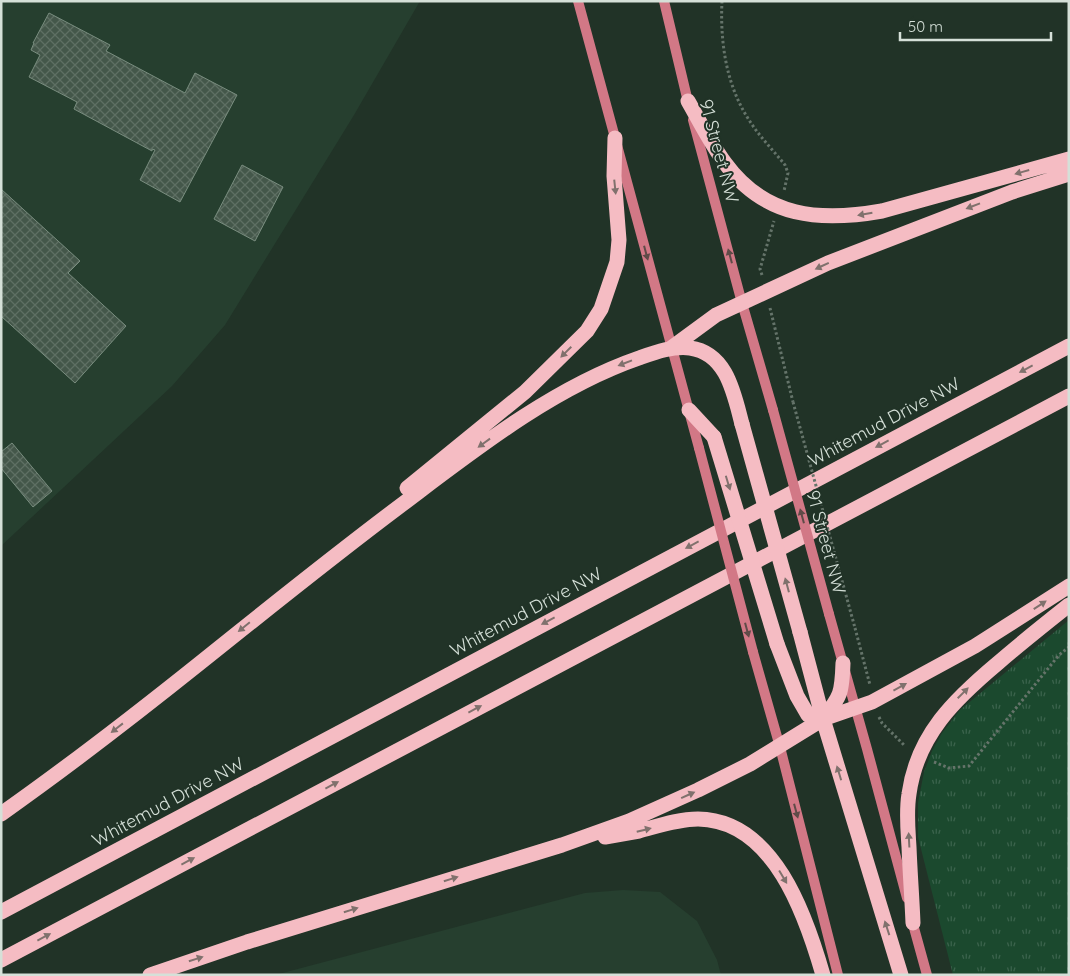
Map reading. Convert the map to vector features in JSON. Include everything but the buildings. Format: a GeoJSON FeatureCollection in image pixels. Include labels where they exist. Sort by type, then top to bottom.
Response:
{"type":"FeatureCollection","features":[{"type":"Feature","properties":{"kind":"highway"},"geometry":{"type":"LineString","coordinates":[[688,101],[724,163],[747,189],[778,208],[817,216],[854,216],[882,211],[1069,159]]}},
{"type":"Feature","properties":{"kind":"highway"},"geometry":{"type":"LineString","coordinates":[[270,606],[376,514],[525,392],[587,331],[600,309],[617,262],[619,240],[614,176],[615,138]]}},
{"type":"Feature","properties":{"kind":"highway"},"geometry":{"type":"LineString","coordinates":[[671,348],[716,315],[828,263],[1012,192],[1069,174]]}},
{"type":"Feature","properties":{"kind":"highway","name":"Whitemud Drive NW"},"geometry":{"type":"LineString","coordinates":[[1,912],[1069,346]]}},
{"type":"Feature","properties":{"kind":"highway"},"geometry":{"type":"LineString","coordinates":[[1,814],[105,737],[322,564],[453,466],[531,412],[599,373],[671,348],[692,348],[718,361],[727,376],[733,392],[823,719],[901,975]]}},
{"type":"Feature","properties":{"kind":"highway"},"geometry":{"type":"LineString","coordinates":[[1,960],[1069,396]]}},
{"type":"Feature","properties":{"kind":"highway"},"geometry":{"type":"LineString","coordinates":[[688,410],[714,437],[777,644],[797,696],[808,714],[823,719]]}},
{"type":"Feature","properties":{"kind":"highway"},"geometry":{"type":"LineString","coordinates":[[150,975],[247,942],[562,845],[629,821],[750,764],[823,719],[872,702],[975,646],[1069,586]]}},
{"type":"Feature","properties":{"kind":"highway"},"geometry":{"type":"LineString","coordinates":[[913,923],[908,795],[912,774],[919,756],[937,724],[953,704],[989,670],[1069,605]]}},
{"type":"Feature","properties":{"kind":"highway"},"geometry":{"type":"LineString","coordinates":[[823,719],[837,701],[842,687],[842,663]]}},
{"type":"Feature","properties":{"kind":"highway"},"geometry":{"type":"LineString","coordinates":[[562,845],[636,832],[689,820],[708,820],[729,826],[758,844],[770,856],[781,872],[810,932],[823,975]]}},
{"type":"Feature","properties":{"kind":"main road"},"geometry":{"type":"LineString","coordinates":[[578,1],[780,747],[838,975]]}},
{"type":"Feature","properties":{"kind":"main road","name":"91 Street NW"},"geometry":{"type":"LineString","coordinates":[[664,1],[688,101],[742,303],[856,708],[927,975]]}},
{"type":"Feature","properties":{"kind":"path"},"geometry":{"type":"LineString","coordinates":[[722,1],[724,46],[731,84],[748,119],[785,165],[788,178]]}},
{"type":"Feature","properties":{"kind":"path"},"geometry":{"type":"LineString","coordinates":[[793,402],[868,677],[872,702],[882,723],[897,739],[919,756],[949,768],[969,766],[1053,662],[1069,647]]}},
{"type":"Feature","properties":{"kind":"shaded area"},"geometry":{"type":"Polygon","coordinates":[[[1,1],[420,1],[354,115],[225,325],[172,386],[1,546],[1,1]]]}},
{"type":"Feature","properties":{"kind":"shaded area"},"geometry":{"type":"Polygon","coordinates":[[[623,890],[660,892],[697,921],[717,960],[721,975],[275,975],[585,893],[623,890]]]}},
{"type":"Feature","properties":{"kind":"green space"},"geometry":{"type":"Polygon","coordinates":[[[1069,620],[1069,975],[953,975],[918,837],[918,803],[924,772],[932,751],[942,733],[960,710],[1069,620]]]}}]}
